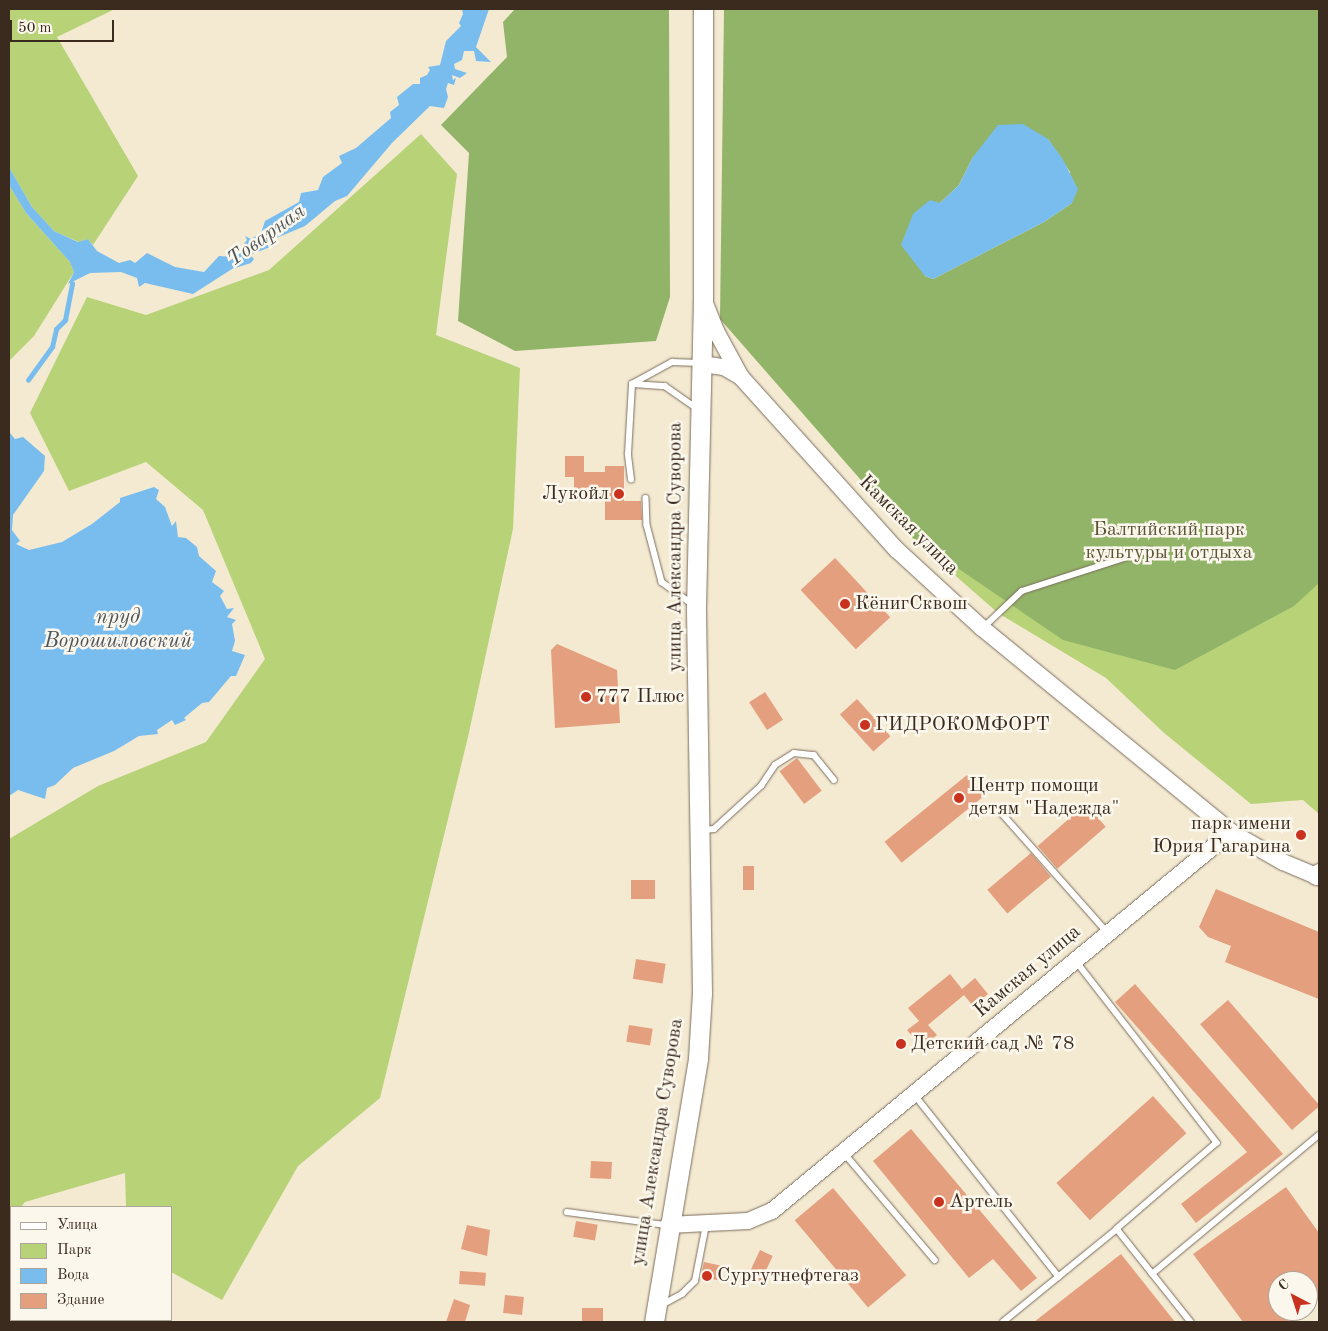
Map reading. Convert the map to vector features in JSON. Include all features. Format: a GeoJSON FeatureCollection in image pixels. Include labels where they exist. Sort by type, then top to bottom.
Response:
{"type":"FeatureCollection","features":[{"type":"Feature","properties":{"kind":"main road","name":"улица Александра Суворова"},"geometry":{"type":"LineString","coordinates":[[655,1316],[668,1225],[698,1058],[702,993],[696,608],[699,409],[702,364],[703,9]]}},
{"type":"Feature","properties":{"kind":"main road"},"geometry":{"type":"LineString","coordinates":[[702,297],[716,332],[741,377]]}},
{"type":"Feature","properties":{"kind":"main road","name":"Камская улица"},"geometry":{"type":"LineString","coordinates":[[702,364],[724,367],[741,377],[896,549],[982,628],[1231,832],[1282,862],[1318,875]]}},
{"type":"Feature","properties":{"kind":"main road","name":"Камская улица"},"geometry":{"type":"LineString","coordinates":[[668,1225],[706,1225],[748,1221],[772,1211],[1231,832]]}},
{"type":"Feature","properties":{"kind":"lane"},"geometry":{"type":"LineString","coordinates":[[632,384],[672,362],[702,364]]}},
{"type":"Feature","properties":{"kind":"lane"},"geometry":{"type":"LineString","coordinates":[[632,384],[665,386],[699,409]]}},
{"type":"Feature","properties":{"kind":"lane"},"geometry":{"type":"LineString","coordinates":[[631,480],[628,454],[632,384]]}},
{"type":"Feature","properties":{"kind":"lane"},"geometry":{"type":"LineString","coordinates":[[646,498],[648,525],[662,582],[696,608]]}},
{"type":"Feature","properties":{"kind":"lane"},"geometry":{"type":"LineString","coordinates":[[982,628],[1022,591],[1149,550]]}},
{"type":"Feature","properties":{"kind":"lane"},"geometry":{"type":"LineString","coordinates":[[700,830],[714,829],[761,786],[775,765],[794,753],[814,755],[834,780]]}},
{"type":"Feature","properties":{"kind":"lane"},"geometry":{"type":"LineString","coordinates":[[998,809],[1108,934]]}},
{"type":"Feature","properties":{"kind":"lane"},"geometry":{"type":"LineString","coordinates":[[1003,1322],[1117,1229],[1217,1143],[1076,961]]}},
{"type":"Feature","properties":{"kind":"lane"},"geometry":{"type":"LineString","coordinates":[[914,1094],[1058,1277]]}},
{"type":"Feature","properties":{"kind":"lane"},"geometry":{"type":"LineString","coordinates":[[1152,1274],[1319,1135]]}},
{"type":"Feature","properties":{"kind":"lane"},"geometry":{"type":"LineString","coordinates":[[844,1152],[935,1260]]}},
{"type":"Feature","properties":{"kind":"lane"},"geometry":{"type":"LineString","coordinates":[[567,1212],[668,1225]]}},
{"type":"Feature","properties":{"kind":"lane"},"geometry":{"type":"LineString","coordinates":[[655,1316],[695,1281],[706,1225]]}},
{"type":"Feature","properties":{"kind":"lane"},"geometry":{"type":"LineString","coordinates":[[1117,1229],[1191,1322]]}},
{"type":"Feature","properties":{"kind":"green space"},"geometry":{"type":"Polygon","coordinates":[[[9,9],[115,9],[57,37],[138,176],[93,245],[88,239],[79,242],[54,231],[32,207],[9,167],[9,9]]]}},
{"type":"Feature","properties":{"kind":"green space"},"geometry":{"type":"Polygon","coordinates":[[[515,9],[669,9],[670,297],[656,341],[515,351],[458,321],[469,153],[441,125],[507,57],[503,22],[515,9]]]}},
{"type":"Feature","properties":{"kind":"green space"},"geometry":{"type":"Polygon","coordinates":[[[724,9],[1319,9],[1319,583],[1294,606],[1175,670],[1063,640],[909,535],[720,319],[724,9]],[[1048,139],[973,157],[959,185],[940,203],[925,276],[933,279],[1044,222],[1072,203],[1070,172],[1048,139]]]}},
{"type":"Feature","properties":{"kind":"green space","name":"Балтийский парк культуры и отдыха"},"geometry":{"type":"Polygon","coordinates":[[[1319,121],[1319,814],[1303,800],[1251,804],[1163,732],[1106,678],[998,613],[909,535],[951,508],[1319,121]]]}},
{"type":"Feature","properties":{"kind":"green space"},"geometry":{"type":"Polygon","coordinates":[[[421,134],[457,174],[436,335],[520,368],[513,529],[468,737],[380,1098],[298,1166],[222,1300],[172,1273],[172,1206],[126,1206],[125,1173],[25,1202],[22,1206],[10,1206],[9,1222],[9,839],[98,786],[206,742],[265,659],[203,510],[146,462],[69,491],[30,413],[87,297],[146,315],[269,270],[421,134]]]}},
{"type":"Feature","properties":{"kind":"green space"},"geometry":{"type":"Polygon","coordinates":[[[9,185],[26,213],[70,262],[74,272],[34,336],[9,361],[9,185]]]}},
{"type":"Feature","properties":{"kind":"water","name":"Товарная"},"geometry":{"type":"Polygon","coordinates":[[[462,9],[489,9],[476,47],[491,62],[476,61],[474,51],[464,51],[462,60],[454,64],[455,69],[467,73],[460,78],[452,75],[453,80],[456,78],[454,85],[448,83],[446,89],[448,97],[444,108],[430,106],[392,143],[347,196],[335,201],[305,226],[267,242],[270,247],[250,255],[254,259],[251,263],[232,269],[193,294],[145,283],[139,287],[137,278],[121,272],[90,273],[68,284],[74,272],[70,262],[26,213],[9,185],[9,167],[32,207],[54,231],[78,242],[88,239],[97,251],[119,263],[130,260],[135,263],[147,253],[175,267],[204,272],[219,256],[234,257],[247,240],[245,236],[251,239],[261,233],[265,221],[299,202],[301,193],[318,190],[323,177],[342,163],[339,156],[356,148],[391,118],[390,112],[399,105],[397,97],[413,84],[420,84],[420,78],[427,75],[430,70],[428,67],[440,65],[446,41],[461,26],[459,23],[463,14],[462,9]]]}},
{"type":"Feature","properties":{"kind":"water"},"geometry":{"type":"Polygon","coordinates":[[[1023,124],[1048,139],[1062,158],[1078,189],[1072,203],[1044,222],[933,279],[925,276],[901,245],[913,214],[930,200],[940,203],[959,185],[973,157],[998,125],[1023,124]]]}},
{"type":"Feature","properties":{"kind":"water","name":"пруд Ворошиловский"},"geometry":{"type":"Polygon","coordinates":[[[10,433],[15,439],[23,437],[45,456],[44,471],[13,515],[12,530],[20,541],[16,544],[29,550],[62,542],[92,524],[120,502],[120,498],[154,487],[159,490],[156,499],[165,507],[172,526],[176,521],[178,537],[186,538],[197,547],[199,556],[216,571],[212,582],[224,591],[220,596],[227,609],[234,608],[227,617],[236,620],[232,624],[235,641],[232,651],[245,655],[236,676],[231,676],[209,702],[202,703],[184,718],[186,720],[175,725],[172,720],[157,730],[158,734],[139,736],[114,751],[73,768],[55,785],[47,788],[45,799],[18,790],[9,796],[10,433]]]}},
{"type":"Feature","properties":{"kind":"building"},"geometry":{"type":"Polygon","coordinates":[[[565,456],[584,456],[584,472],[605,472],[605,466],[624,466],[624,501],[641,501],[642,520],[605,520],[605,500],[574,501],[574,477],[565,477],[565,456]]]}},
{"type":"Feature","properties":{"kind":"building","name":"КёнигСквош"},"geometry":{"type":"Polygon","coordinates":[[[835,558],[890,617],[856,649],[801,590],[835,558]]]}},
{"type":"Feature","properties":{"kind":"building","name":"777 Плюс"},"geometry":{"type":"Polygon","coordinates":[[[557,644],[617,670],[620,723],[555,728],[551,650],[557,644]]]}},
{"type":"Feature","properties":{"kind":"building"},"geometry":{"type":"Polygon","coordinates":[[[765,692],[783,720],[767,730],[749,702],[765,692]]]}},
{"type":"Feature","properties":{"kind":"building","name":"ГИДРОКОМФОРТ"},"geometry":{"type":"Polygon","coordinates":[[[857,699],[890,736],[873,752],[840,714],[857,699]]]}},
{"type":"Feature","properties":{"kind":"building"},"geometry":{"type":"Polygon","coordinates":[[[797,758],[822,791],[804,804],[779,771],[797,758]]]}},
{"type":"Feature","properties":{"kind":"building"},"geometry":{"type":"Polygon","coordinates":[[[967,775],[984,796],[902,863],[885,842],[967,775]]]}},
{"type":"Feature","properties":{"kind":"building"},"geometry":{"type":"Polygon","coordinates":[[[1086,804],[1106,827],[1057,869],[1038,846],[1086,804]]]}},
{"type":"Feature","properties":{"kind":"building"},"geometry":{"type":"Polygon","coordinates":[[[1031,853],[1051,877],[1007,913],[987,890],[1031,853]]]}},
{"type":"Feature","properties":{"kind":"building"},"geometry":{"type":"Polygon","coordinates":[[[743,866],[754,866],[754,890],[743,890],[743,866]]]}},
{"type":"Feature","properties":{"kind":"building"},"geometry":{"type":"Polygon","coordinates":[[[631,880],[655,880],[655,899],[631,899],[631,880]]]}},
{"type":"Feature","properties":{"kind":"building"},"geometry":{"type":"Polygon","coordinates":[[[1216,889],[1319,932],[1319,999],[1225,962],[1231,946],[1208,937],[1199,927],[1216,889]]]}},
{"type":"Feature","properties":{"kind":"building"},"geometry":{"type":"Polygon","coordinates":[[[636,959],[666,964],[663,983],[633,979],[636,959]]]}},
{"type":"Feature","properties":{"kind":"building"},"geometry":{"type":"Polygon","coordinates":[[[950,974],[962,989],[975,978],[988,994],[973,1006],[964,995],[928,1025],[937,1035],[922,1048],[907,1030],[919,1021],[908,1008],[950,974]]]}},
{"type":"Feature","properties":{"kind":"building"},"geometry":{"type":"Polygon","coordinates":[[[1135,984],[1283,1154],[1196,1223],[1181,1204],[1247,1152],[1115,1002],[1135,984]]]}},
{"type":"Feature","properties":{"kind":"building"},"geometry":{"type":"Polygon","coordinates":[[[1228,1000],[1319,1105],[1292,1130],[1200,1024],[1228,1000]]]}},
{"type":"Feature","properties":{"kind":"building"},"geometry":{"type":"Polygon","coordinates":[[[629,1025],[653,1029],[650,1046],[626,1042],[629,1025]]]}},
{"type":"Feature","properties":{"kind":"building"},"geometry":{"type":"Polygon","coordinates":[[[1153,1096],[1186,1133],[1090,1220],[1056,1183],[1153,1096]]]}},
{"type":"Feature","properties":{"kind":"building"},"geometry":{"type":"Polygon","coordinates":[[[911,1129],[1037,1278],[1021,1291],[993,1259],[969,1278],[873,1161],[911,1129]]]}},
{"type":"Feature","properties":{"kind":"building"},"geometry":{"type":"Polygon","coordinates":[[[591,1161],[612,1162],[611,1179],[590,1178],[591,1161]]]}},
{"type":"Feature","properties":{"kind":"building"},"geometry":{"type":"Polygon","coordinates":[[[1286,1187],[1319,1233],[1319,1299],[1318,1271],[1268,1271],[1268,1321],[1288,1321],[1243,1322],[1193,1254],[1286,1187]]]}},
{"type":"Feature","properties":{"kind":"building"},"geometry":{"type":"Polygon","coordinates":[[[833,1188],[906,1275],[868,1307],[795,1220],[833,1188]]]}},
{"type":"Feature","properties":{"kind":"building"},"geometry":{"type":"Polygon","coordinates":[[[576,1221],[598,1225],[595,1241],[573,1237],[576,1221]]]}},
{"type":"Feature","properties":{"kind":"building"},"geometry":{"type":"Polygon","coordinates":[[[467,1225],[490,1230],[487,1256],[461,1249],[467,1225]]]}},
{"type":"Feature","properties":{"kind":"building"},"geometry":{"type":"Polygon","coordinates":[[[760,1250],[773,1256],[760,1282],[748,1276],[760,1250]]]}},
{"type":"Feature","properties":{"kind":"building"},"geometry":{"type":"Polygon","coordinates":[[[1121,1254],[1175,1322],[1034,1322],[1121,1254]]]}},
{"type":"Feature","properties":{"kind":"building"},"geometry":{"type":"Polygon","coordinates":[[[704,1262],[723,1266],[719,1281],[701,1277],[704,1262]]]}},
{"type":"Feature","properties":{"kind":"building"},"geometry":{"type":"Polygon","coordinates":[[[460,1271],[486,1273],[485,1286],[459,1284],[460,1271]]]}},
{"type":"Feature","properties":{"kind":"building"},"geometry":{"type":"Polygon","coordinates":[[[505,1295],[524,1297],[522,1315],[503,1313],[505,1295]]]}},
{"type":"Feature","properties":{"kind":"building"},"geometry":{"type":"Polygon","coordinates":[[[454,1299],[470,1305],[465,1322],[446,1322],[454,1299]]]}},
{"type":"Feature","properties":{"kind":"building"},"geometry":{"type":"Polygon","coordinates":[[[582,1308],[603,1308],[603,1322],[582,1322],[582,1308]]]}},
{"type":"Feature","properties":{"kind":"waterway"},"geometry":{"type":"LineString","coordinates":[[28,380],[52,347],[56,329],[65,320],[72,284]]}},
{"type":"Feature","properties":{"kind":"place","name":"Лукойл"},"geometry":{"type":"Point","coordinates":[619,494]}},
{"type":"Feature","properties":{"kind":"place","name":"КёнигСквош"},"geometry":{"type":"Point","coordinates":[845,604]}},
{"type":"Feature","properties":{"kind":"place","name":"777 Плюс"},"geometry":{"type":"Point","coordinates":[586,697]}},
{"type":"Feature","properties":{"kind":"place","name":"ГИДРОКОМФОРТ"},"geometry":{"type":"Point","coordinates":[865,725]}},
{"type":"Feature","properties":{"kind":"place","name":"Центр помощи детям \"Надежда\""},"geometry":{"type":"Point","coordinates":[959,798]}},
{"type":"Feature","properties":{"kind":"place","name":"парк имени Юрия Гагарина"},"geometry":{"type":"Point","coordinates":[1301,835]}},
{"type":"Feature","properties":{"kind":"place","name":"Детский сад № 78"},"geometry":{"type":"Point","coordinates":[901,1044]}},
{"type":"Feature","properties":{"kind":"place","name":"Артель"},"geometry":{"type":"Point","coordinates":[939,1202]}},
{"type":"Feature","properties":{"kind":"place","name":"Сургутнефтегаз"},"geometry":{"type":"Point","coordinates":[707,1276]}}]}
